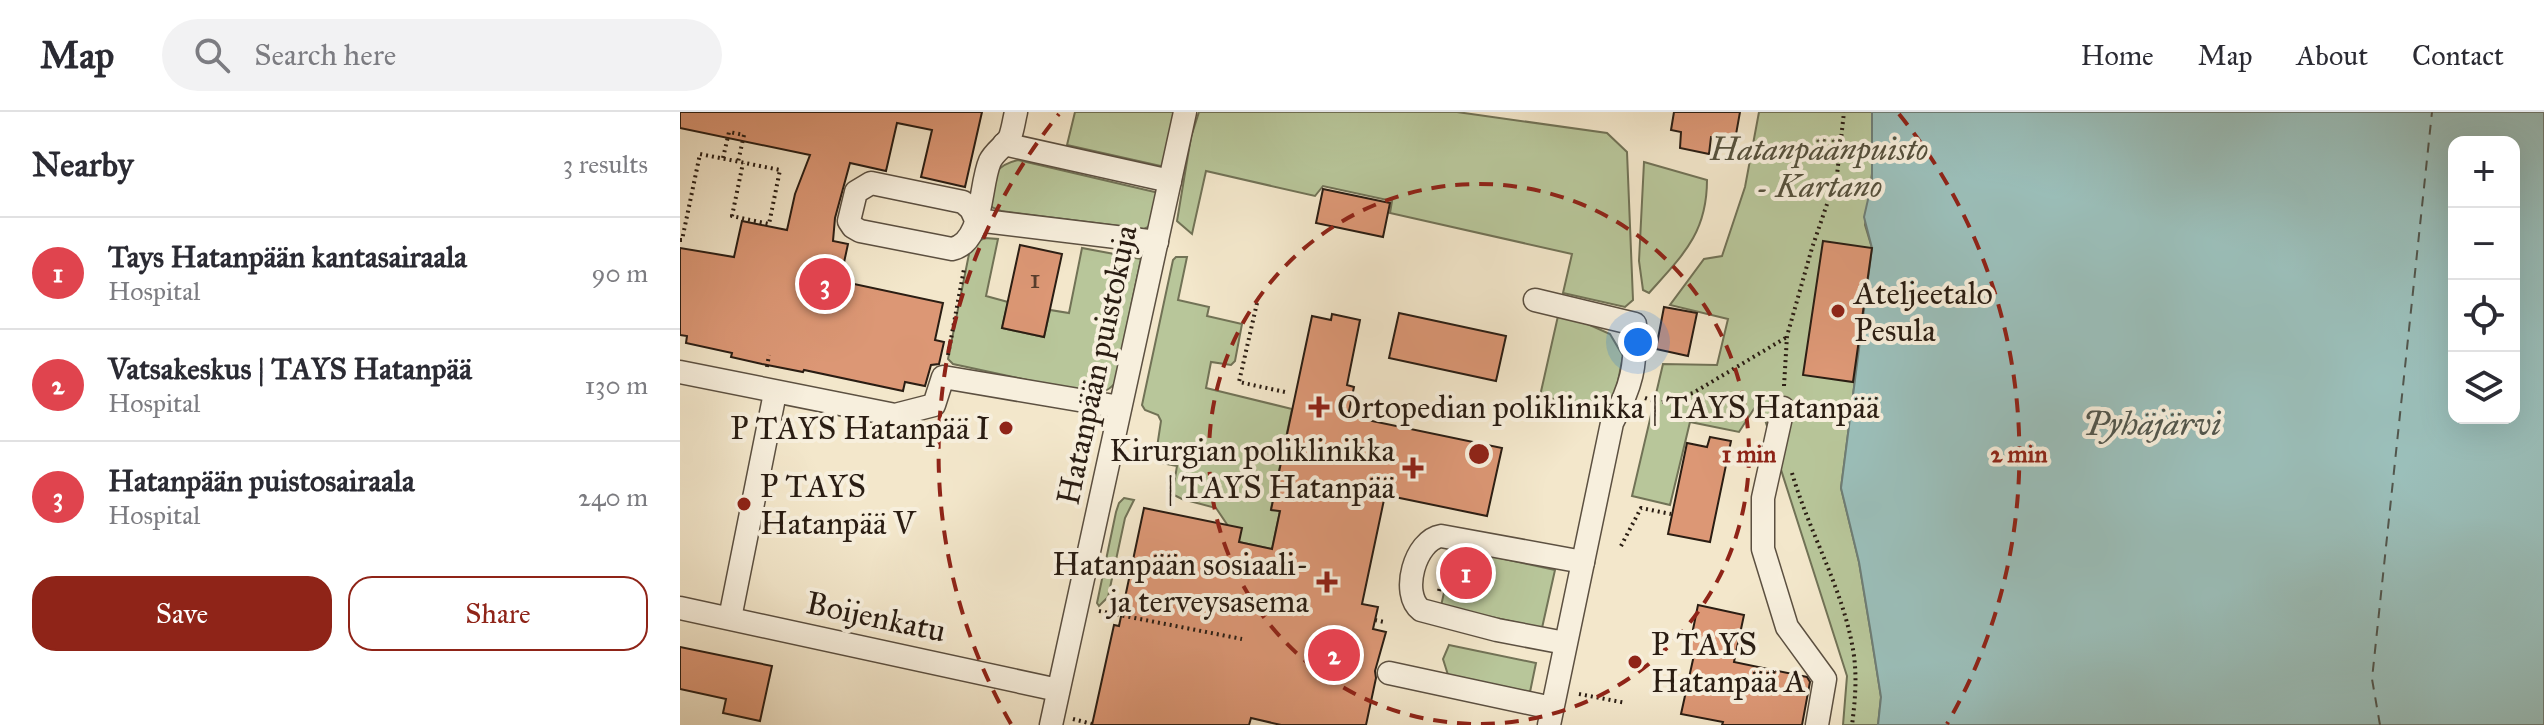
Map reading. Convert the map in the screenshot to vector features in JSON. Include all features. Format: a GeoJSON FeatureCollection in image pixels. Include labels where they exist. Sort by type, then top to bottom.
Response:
{"type":"FeatureCollection","features":[{"type":"Feature","properties":{"kind":"street"},"geometry":{"type":"LineString","coordinates":[[973,229],[971,209],[963,202],[871,183],[856,192],[849,221],[860,231],[952,249],[961,247],[973,229],[989,162],[1010,137],[1016,112]]}},
{"type":"Feature","properties":{"kind":"street","name":"Hatanpään puistokuja"},"geometry":{"type":"LineString","coordinates":[[1060,722],[1058,690],[1185,112]]}},
{"type":"Feature","properties":{"kind":"street"},"geometry":{"type":"LineString","coordinates":[[1004,144],[1170,181]]}},
{"type":"Feature","properties":{"kind":"street"},"geometry":{"type":"LineString","coordinates":[[973,229],[1157,242]]}},
{"type":"Feature","properties":{"kind":"street"},"geometry":{"type":"LineString","coordinates":[[1389,673],[1552,708],[1612,423],[1628,391],[1636,361],[1635,324],[1535,300]]}},
{"type":"Feature","properties":{"kind":"street"},"geometry":{"type":"LineString","coordinates":[[680,372],[895,415],[934,405],[943,377],[1120,407]]}},
{"type":"Feature","properties":{"kind":"street"},"geometry":{"type":"LineString","coordinates":[[730,618],[775,393]]}},
{"type":"Feature","properties":{"kind":"street"},"geometry":{"type":"LineString","coordinates":[[1783,408],[1763,498],[1763,549],[1787,627],[1825,679],[1817,725]]}},
{"type":"Feature","properties":{"kind":"street"},"geometry":{"type":"LineString","coordinates":[[1565,643],[1497,630],[1421,610],[1410,595],[1417,560],[1432,538],[1441,536],[1583,562]]}},
{"type":"Feature","properties":{"kind":"street","name":"Boijenkatu"},"geometry":{"type":"LineString","coordinates":[[680,608],[1058,690]]}},
{"type":"Feature","properties":{"kind":"path"},"geometry":{"type":"LineString","coordinates":[[1783,408],[1787,336],[1837,175],[1844,112]]}},
{"type":"Feature","properties":{"kind":"path"},"geometry":{"type":"LineString","coordinates":[[680,240],[700,154],[723,159],[740,162],[780,170],[769,224],[732,216],[740,162],[744,135],[729,132],[723,159]]}},
{"type":"Feature","properties":{"kind":"path"},"geometry":{"type":"LineString","coordinates":[[943,377],[973,229]]}},
{"type":"Feature","properties":{"kind":"path"},"geometry":{"type":"LineString","coordinates":[[1257,303],[1239,382],[1285,392]]}},
{"type":"Feature","properties":{"kind":"path"},"geometry":{"type":"LineString","coordinates":[[1628,391],[1659,403],[1693,393],[1787,336]]}},
{"type":"Feature","properties":{"kind":"path"},"geometry":{"type":"LineString","coordinates":[[766,369],[769,355]]}},
{"type":"Feature","properties":{"kind":"path"},"geometry":{"type":"LineString","coordinates":[[1790,467],[1826,562],[1852,645],[1856,672],[1852,725]]}},
{"type":"Feature","properties":{"kind":"path"},"geometry":{"type":"LineString","coordinates":[[1621,546],[1641,508],[1671,514]]}},
{"type":"Feature","properties":{"kind":"path"},"geometry":{"type":"LineString","coordinates":[[1436,605],[1449,549]]}},
{"type":"Feature","properties":{"kind":"path"},"geometry":{"type":"LineString","coordinates":[[1093,609],[1242,639]]}},
{"type":"Feature","properties":{"kind":"path"},"geometry":{"type":"LineString","coordinates":[[1375,620],[1384,622]]}},
{"type":"Feature","properties":{"kind":"path"},"geometry":{"type":"LineString","coordinates":[[1552,708],[1626,703]]}},
{"type":"Feature","properties":{"kind":"path"},"geometry":{"type":"LineString","coordinates":[[1060,722],[1092,724]]}},
{"type":"Feature","properties":{"kind":"green space"},"geometry":{"type":"Polygon","coordinates":[[[1075,112],[1178,112],[1165,167],[1067,145],[1075,112]]]}},
{"type":"Feature","properties":{"kind":"green space"},"geometry":{"type":"Polygon","coordinates":[[[1199,112],[1457,112],[1607,133],[1627,152],[1633,300],[1625,307],[1563,293],[1572,254],[1390,213],[1392,201],[1323,186],[1315,196],[1206,171],[1192,234],[1177,221],[1191,137],[1199,112]]]}},
{"type":"Feature","properties":{"kind":"green space","name":"Hatanpäänpuisto - Kartano"},"geometry":{"type":"Polygon","coordinates":[[[1759,112],[1872,112],[1874,159],[1865,225],[1872,248],[1841,488],[1859,562],[1881,697],[1878,725],[1843,725],[1847,676],[1759,401],[1739,432],[1690,422],[1670,505],[1632,496],[1663,364],[1717,365],[1728,319],[1670,305],[1704,259],[1722,256],[1745,187],[1759,112]]]}},
{"type":"Feature","properties":{"kind":"green space"},"geometry":{"type":"Polygon","coordinates":[[[1018,160],[1159,193],[1150,226],[1144,229],[1001,211],[989,206],[992,182],[997,171],[1018,160]]]}},
{"type":"Feature","properties":{"kind":"green space"},"geometry":{"type":"Polygon","coordinates":[[[1644,162],[1707,180],[1706,199],[1698,229],[1682,255],[1649,293],[1643,290],[1639,261],[1644,162]]]}},
{"type":"Feature","properties":{"kind":"green space"},"geometry":{"type":"Polygon","coordinates":[[[985,238],[998,239],[986,296],[1008,302],[1002,328],[1044,337],[1050,310],[1069,313],[1082,248],[1141,259],[1115,383],[1109,389],[1087,393],[953,364],[948,359],[971,244],[985,238]]]}},
{"type":"Feature","properties":{"kind":"green space"},"geometry":{"type":"Polygon","coordinates":[[[1176,257],[1187,257],[1178,300],[1209,307],[1207,316],[1242,324],[1235,361],[1231,365],[1211,362],[1206,388],[1292,409],[1271,509],[1280,511],[1272,549],[1239,542],[1216,508],[1168,492],[1167,483],[1174,484],[1177,466],[1162,463],[1156,454],[1161,421],[1158,415],[1145,410],[1142,405],[1176,257]]]}},
{"type":"Feature","properties":{"kind":"green space"},"geometry":{"type":"Polygon","coordinates":[[[1558,316],[1583,322],[1610,334],[1623,356],[1612,411],[1540,396],[1558,316]]]}},
{"type":"Feature","properties":{"kind":"green space"},"geometry":{"type":"Polygon","coordinates":[[[1124,498],[1134,500],[1125,518],[1108,597],[1099,606],[1097,603],[1116,512],[1124,498]]]}},
{"type":"Feature","properties":{"kind":"green space"},"geometry":{"type":"Polygon","coordinates":[[[1454,548],[1555,570],[1542,628],[1441,606],[1454,548]]]}},
{"type":"Feature","properties":{"kind":"green space"},"geometry":{"type":"Polygon","coordinates":[[[1449,645],[1536,663],[1530,692],[1448,675],[1443,659],[1449,645]]]}},
{"type":"Feature","properties":{"kind":"water","name":"Pyhäjärvi"},"geometry":{"type":"Polygon","coordinates":[[[1872,112],[2544,112],[2544,725],[1878,725],[1881,697],[1859,562],[1841,488],[1872,248],[1864,217],[1872,182],[1872,112]]]}},
{"type":"Feature","properties":{"kind":"building"},"geometry":{"type":"Polygon","coordinates":[[[680,112],[982,112],[965,187],[921,177],[932,130],[897,123],[886,171],[850,163],[835,218],[833,241],[848,244],[840,281],[943,303],[935,340],[944,342],[939,364],[931,365],[925,386],[905,382],[903,391],[762,364],[731,357],[732,353],[686,343],[687,336],[680,335],[680,248],[734,257],[742,221],[787,230],[795,194],[810,155],[680,128],[680,112]]]}},
{"type":"Feature","properties":{"kind":"building"},"geometry":{"type":"Polygon","coordinates":[[[1674,112],[1740,112],[1735,140],[1711,137],[1709,154],[1680,148],[1681,132],[1671,130],[1674,112]]]}},
{"type":"Feature","properties":{"kind":"building"},"geometry":{"type":"Polygon","coordinates":[[[1323,189],[1390,203],[1383,237],[1316,223],[1323,189]]]}},
{"type":"Feature","properties":{"kind":"building","name":"Ateljeetalo Pesula"},"geometry":{"type":"Polygon","coordinates":[[[1823,241],[1872,248],[1853,382],[1803,375],[1823,241]]]}},
{"type":"Feature","properties":{"kind":"building"},"geometry":{"type":"Polygon","coordinates":[[[1020,245],[1062,254],[1044,337],[1002,328],[1020,245]]]}},
{"type":"Feature","properties":{"kind":"building"},"geometry":{"type":"Polygon","coordinates":[[[1664,307],[1697,313],[1688,356],[1656,349],[1664,307]]]}},
{"type":"Feature","properties":{"kind":"building"},"geometry":{"type":"Polygon","coordinates":[[[1399,313],[1506,336],[1496,381],[1389,358],[1399,313]]]}},
{"type":"Feature","properties":{"kind":"building"},"geometry":{"type":"Polygon","coordinates":[[[1332,314],[1360,320],[1347,385],[1354,387],[1348,416],[1502,448],[1487,516],[1385,495],[1362,604],[1378,607],[1373,629],[1386,632],[1375,671],[1366,725],[1281,725],[1251,718],[1249,725],[1092,725],[1114,625],[1119,626],[1144,508],[1242,528],[1239,542],[1272,549],[1280,511],[1271,510],[1312,316],[1331,320],[1332,314]]]}},
{"type":"Feature","properties":{"kind":"building"},"geometry":{"type":"Polygon","coordinates":[[[1710,437],[1731,441],[1710,542],[1668,534],[1687,443],[1707,447],[1710,437]]]}},
{"type":"Feature","properties":{"kind":"building"},"geometry":{"type":"Polygon","coordinates":[[[1698,605],[1744,615],[1734,662],[1807,677],[1810,682],[1802,725],[1722,725],[1723,722],[1681,714],[1694,655],[1688,654],[1698,605]]]}},
{"type":"Feature","properties":{"kind":"building"},"geometry":{"type":"Polygon","coordinates":[[[680,647],[772,666],[760,721],[723,713],[726,699],[680,689],[680,647]]]}},
{"type":"Feature","properties":{"kind":"ferry route"},"geometry":{"type":"LineString","coordinates":[[2380,725],[2372,679],[2432,112]]}},
{"type":"Feature","properties":{"kind":"place","name":"Hatanpään puistosairaala"},"geometry":{"type":"Point","coordinates":[825,284]}},
{"type":"Feature","properties":{"kind":"place","name":"Ateljeetalo Pesula"},"geometry":{"type":"Point","coordinates":[1838,311]}},
{"type":"Feature","properties":{"kind":"place","name":"Ortopedian poliklinikka | TAYS Hatanpää"},"geometry":{"type":"Point","coordinates":[1319,407]}},
{"type":"Feature","properties":{"kind":"place","name":"P TAYS Hatanpää I"},"geometry":{"type":"Point","coordinates":[1006,428]}},
{"type":"Feature","properties":{"kind":"place","name":"Kirurgian poliklinikka | TAYS Hatanpää"},"geometry":{"type":"Point","coordinates":[1413,468]}},
{"type":"Feature","properties":{"kind":"place","name":"P TAYS Hatanpää V"},"geometry":{"type":"Point","coordinates":[744,504]}},
{"type":"Feature","properties":{"kind":"place","name":"Tays Hatanpään kantasairaala"},"geometry":{"type":"Point","coordinates":[1466,573]}},
{"type":"Feature","properties":{"kind":"place","name":"Hatanpään sosiaali- ja terveysasema"},"geometry":{"type":"Point","coordinates":[1327,582]}},
{"type":"Feature","properties":{"kind":"place","name":"Vatsakeskus | TAYS Hatanpää"},"geometry":{"type":"Point","coordinates":[1334,655]}},
{"type":"Feature","properties":{"kind":"place","name":"P TAYS Hatanpää A"},"geometry":{"type":"Point","coordinates":[1635,662]}}]}
